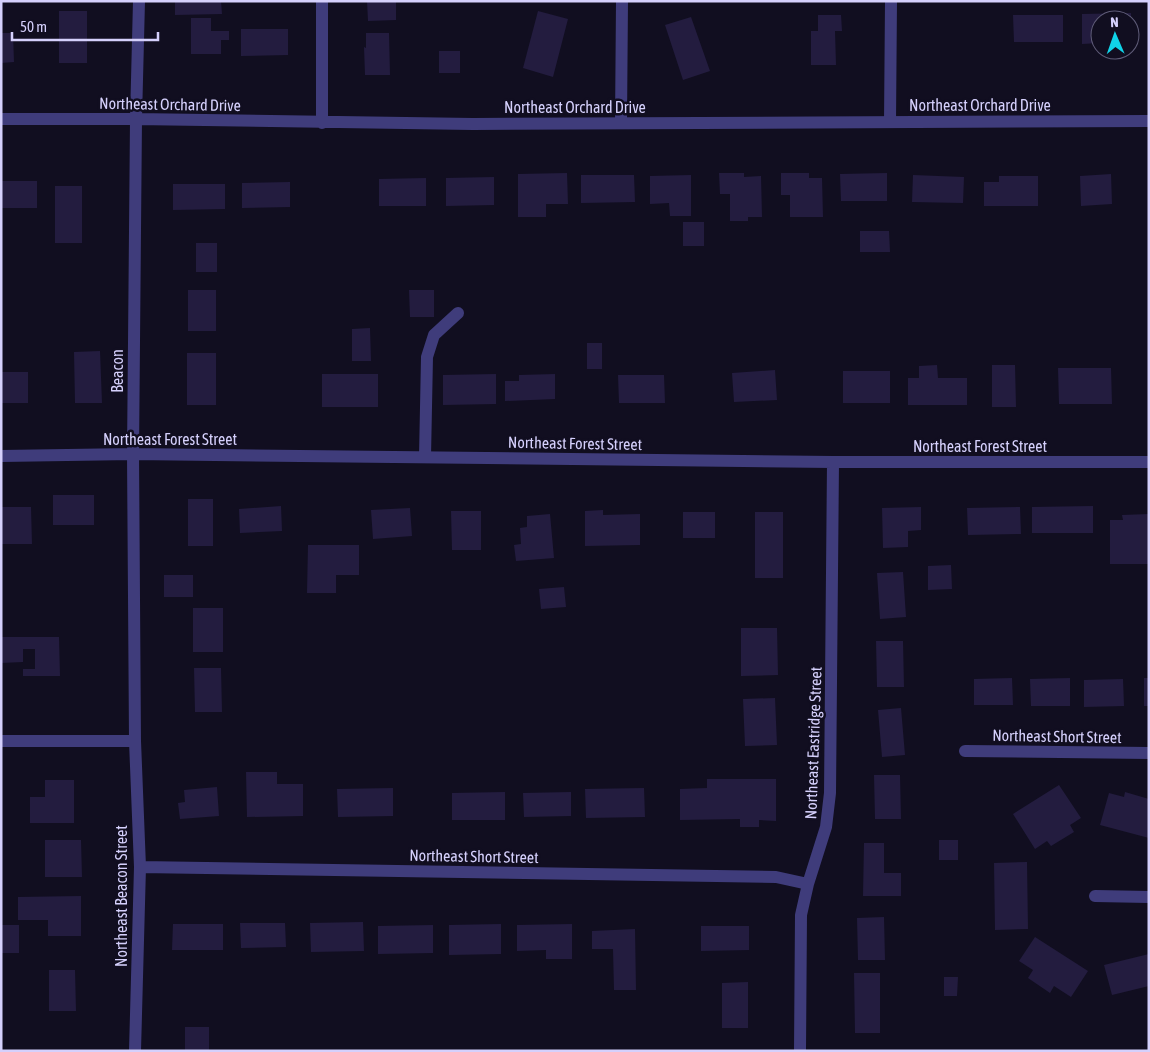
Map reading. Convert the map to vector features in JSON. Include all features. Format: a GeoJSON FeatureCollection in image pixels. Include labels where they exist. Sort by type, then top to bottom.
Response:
{"type":"FeatureCollection","features":[{"type":"Feature","properties":{"kind":"street","name":"Beacon"},"geometry":{"type":"LineString","coordinates":[[135,740],[133,454],[139,1]]}},
{"type":"Feature","properties":{"kind":"street"},"geometry":{"type":"LineString","coordinates":[[322,1],[322,123]]}},
{"type":"Feature","properties":{"kind":"street"},"geometry":{"type":"LineString","coordinates":[[621,123],[622,1]]}},
{"type":"Feature","properties":{"kind":"street"},"geometry":{"type":"LineString","coordinates":[[890,122],[891,1]]}},
{"type":"Feature","properties":{"kind":"street","name":"Northeast Orchard Drive"},"geometry":{"type":"LineString","coordinates":[[1,120],[136,119],[474,124],[1149,121]]}},
{"type":"Feature","properties":{"kind":"street"},"geometry":{"type":"LineString","coordinates":[[425,457],[427,357],[434,335],[458,313]]}},
{"type":"Feature","properties":{"kind":"street","name":"Northeast Forest Street"},"geometry":{"type":"LineString","coordinates":[[1,456],[133,454],[833,462],[1149,462]]}},
{"type":"Feature","properties":{"kind":"street","name":"Northeast Eastridge Street"},"geometry":{"type":"LineString","coordinates":[[800,1051],[801,914],[826,826],[830,793],[833,462]]}},
{"type":"Feature","properties":{"kind":"street"},"geometry":{"type":"LineString","coordinates":[[1,742],[135,740]]}},
{"type":"Feature","properties":{"kind":"street","name":"Northeast Beacon Street"},"geometry":{"type":"LineString","coordinates":[[135,740],[140,867],[135,1051]]}},
{"type":"Feature","properties":{"kind":"street","name":"Northeast Short Street"},"geometry":{"type":"LineString","coordinates":[[965,751],[1149,753]]}},
{"type":"Feature","properties":{"kind":"street","name":"Northeast Short Street"},"geometry":{"type":"LineString","coordinates":[[140,867],[776,877],[808,884]]}},
{"type":"Feature","properties":{"kind":"street"},"geometry":{"type":"LineString","coordinates":[[1095,896],[1149,897]]}},
{"type":"Feature","properties":{"kind":"building"},"geometry":{"type":"Polygon","coordinates":[[[175,1],[221,1],[222,14],[175,15],[175,1]]]}},
{"type":"Feature","properties":{"kind":"building"},"geometry":{"type":"Polygon","coordinates":[[[367,1],[396,1],[396,20],[368,21],[367,1]]]}},
{"type":"Feature","properties":{"kind":"building"},"geometry":{"type":"Polygon","coordinates":[[[59,11],[87,11],[87,63],[59,63],[59,11]]]}},
{"type":"Feature","properties":{"kind":"building"},"geometry":{"type":"Polygon","coordinates":[[[538,11],[568,19],[553,77],[523,68],[538,11]]]}},
{"type":"Feature","properties":{"kind":"building"},"geometry":{"type":"Polygon","coordinates":[[[1082,14],[1090,14],[1090,44],[1082,44],[1082,14]]]}},
{"type":"Feature","properties":{"kind":"building"},"geometry":{"type":"Polygon","coordinates":[[[818,15],[841,15],[842,31],[835,31],[836,65],[811,65],[811,31],[818,31],[818,15]]]}},
{"type":"Feature","properties":{"kind":"building"},"geometry":{"type":"Polygon","coordinates":[[[1013,15],[1063,15],[1063,42],[1014,42],[1013,15]]]}},
{"type":"Feature","properties":{"kind":"building"},"geometry":{"type":"Polygon","coordinates":[[[691,17],[710,71],[683,80],[665,25],[691,17]]]}},
{"type":"Feature","properties":{"kind":"building"},"geometry":{"type":"Polygon","coordinates":[[[191,18],[211,18],[211,31],[229,31],[229,40],[221,40],[221,54],[191,54],[191,18]]]}},
{"type":"Feature","properties":{"kind":"building"},"geometry":{"type":"Polygon","coordinates":[[[241,29],[288,29],[288,55],[241,56],[241,29]]]}},
{"type":"Feature","properties":{"kind":"building"},"geometry":{"type":"Polygon","coordinates":[[[1,33],[13,33],[14,62],[1,63],[1,33]]]}},
{"type":"Feature","properties":{"kind":"building"},"geometry":{"type":"Polygon","coordinates":[[[366,33],[389,33],[390,75],[365,75],[364,47],[366,48],[366,33]]]}},
{"type":"Feature","properties":{"kind":"building"},"geometry":{"type":"Polygon","coordinates":[[[439,51],[460,51],[460,73],[439,73],[439,51]]]}},
{"type":"Feature","properties":{"kind":"building"},"geometry":{"type":"Polygon","coordinates":[[[567,173],[568,204],[546,204],[546,217],[518,217],[518,174],[567,173]]]}},
{"type":"Feature","properties":{"kind":"building"},"geometry":{"type":"Polygon","coordinates":[[[719,173],[744,173],[744,177],[761,176],[762,217],[748,217],[748,221],[730,221],[730,194],[720,194],[719,173]]]}},
{"type":"Feature","properties":{"kind":"building"},"geometry":{"type":"Polygon","coordinates":[[[781,173],[809,173],[809,178],[822,178],[823,217],[790,217],[790,195],[781,195],[781,173]]]}},
{"type":"Feature","properties":{"kind":"building"},"geometry":{"type":"Polygon","coordinates":[[[887,173],[887,201],[841,201],[840,174],[887,173]]]}},
{"type":"Feature","properties":{"kind":"building"},"geometry":{"type":"Polygon","coordinates":[[[1111,174],[1112,204],[1081,206],[1080,176],[1111,174]]]}},
{"type":"Feature","properties":{"kind":"building"},"geometry":{"type":"Polygon","coordinates":[[[581,175],[634,175],[635,202],[581,203],[581,175]]]}},
{"type":"Feature","properties":{"kind":"building"},"geometry":{"type":"Polygon","coordinates":[[[691,175],[691,216],[670,216],[669,203],[650,204],[650,176],[691,175]]]}},
{"type":"Feature","properties":{"kind":"building"},"geometry":{"type":"Polygon","coordinates":[[[913,175],[964,177],[963,203],[912,202],[913,175]]]}},
{"type":"Feature","properties":{"kind":"building"},"geometry":{"type":"Polygon","coordinates":[[[999,176],[1038,176],[1038,206],[984,206],[984,182],[999,182],[999,176]]]}},
{"type":"Feature","properties":{"kind":"building"},"geometry":{"type":"Polygon","coordinates":[[[494,177],[494,205],[446,206],[446,178],[494,177]]]}},
{"type":"Feature","properties":{"kind":"building"},"geometry":{"type":"Polygon","coordinates":[[[426,178],[426,206],[379,206],[379,179],[426,178]]]}},
{"type":"Feature","properties":{"kind":"building"},"geometry":{"type":"Polygon","coordinates":[[[1,181],[37,181],[37,208],[1,208],[1,181]]]}},
{"type":"Feature","properties":{"kind":"building"},"geometry":{"type":"Polygon","coordinates":[[[290,182],[290,207],[242,208],[242,183],[290,182]]]}},
{"type":"Feature","properties":{"kind":"building"},"geometry":{"type":"Polygon","coordinates":[[[173,184],[225,184],[225,209],[173,210],[173,184]]]}},
{"type":"Feature","properties":{"kind":"building"},"geometry":{"type":"Polygon","coordinates":[[[55,186],[82,186],[82,243],[55,243],[55,186]]]}},
{"type":"Feature","properties":{"kind":"building"},"geometry":{"type":"Polygon","coordinates":[[[683,222],[704,222],[704,246],[683,246],[683,222]]]}},
{"type":"Feature","properties":{"kind":"building"},"geometry":{"type":"Polygon","coordinates":[[[860,231],[889,231],[890,252],[860,252],[860,231]]]}},
{"type":"Feature","properties":{"kind":"building"},"geometry":{"type":"Polygon","coordinates":[[[196,243],[217,243],[217,272],[196,272],[196,243]]]}},
{"type":"Feature","properties":{"kind":"building"},"geometry":{"type":"Polygon","coordinates":[[[188,290],[216,290],[216,331],[188,331],[188,290]]]}},
{"type":"Feature","properties":{"kind":"building"},"geometry":{"type":"Polygon","coordinates":[[[409,290],[434,290],[434,317],[410,317],[409,290]]]}},
{"type":"Feature","properties":{"kind":"building"},"geometry":{"type":"Polygon","coordinates":[[[370,328],[371,361],[352,361],[352,329],[370,328]]]}},
{"type":"Feature","properties":{"kind":"building"},"geometry":{"type":"Polygon","coordinates":[[[587,343],[602,343],[602,369],[587,369],[587,343]]]}},
{"type":"Feature","properties":{"kind":"building"},"geometry":{"type":"Polygon","coordinates":[[[100,351],[102,403],[75,403],[74,352],[100,351]]]}},
{"type":"Feature","properties":{"kind":"building"},"geometry":{"type":"Polygon","coordinates":[[[187,353],[216,353],[216,405],[187,405],[187,353]]]}},
{"type":"Feature","properties":{"kind":"building"},"geometry":{"type":"Polygon","coordinates":[[[937,365],[938,378],[967,378],[967,405],[908,405],[908,378],[919,378],[919,366],[937,365]]]}},
{"type":"Feature","properties":{"kind":"building"},"geometry":{"type":"Polygon","coordinates":[[[992,365],[1015,365],[1016,407],[992,407],[992,365]]]}},
{"type":"Feature","properties":{"kind":"building"},"geometry":{"type":"Polygon","coordinates":[[[1058,368],[1111,368],[1112,404],[1059,404],[1058,368]]]}},
{"type":"Feature","properties":{"kind":"building"},"geometry":{"type":"Polygon","coordinates":[[[775,370],[777,400],[734,402],[732,373],[775,370]]]}},
{"type":"Feature","properties":{"kind":"building"},"geometry":{"type":"Polygon","coordinates":[[[843,371],[890,371],[890,403],[843,403],[843,371]]]}},
{"type":"Feature","properties":{"kind":"building"},"geometry":{"type":"Polygon","coordinates":[[[1,372],[28,372],[28,403],[1,403],[1,372]]]}},
{"type":"Feature","properties":{"kind":"building"},"geometry":{"type":"Polygon","coordinates":[[[322,374],[378,374],[378,407],[322,407],[322,374]]]}},
{"type":"Feature","properties":{"kind":"building"},"geometry":{"type":"Polygon","coordinates":[[[496,374],[496,404],[443,405],[443,375],[496,374]]]}},
{"type":"Feature","properties":{"kind":"building"},"geometry":{"type":"Polygon","coordinates":[[[555,374],[555,399],[505,401],[505,381],[519,381],[519,375],[555,374]]]}},
{"type":"Feature","properties":{"kind":"building"},"geometry":{"type":"Polygon","coordinates":[[[618,375],[664,375],[665,403],[619,403],[618,375]]]}},
{"type":"Feature","properties":{"kind":"building"},"geometry":{"type":"Polygon","coordinates":[[[53,495],[94,495],[94,525],[53,525],[53,495]]]}},
{"type":"Feature","properties":{"kind":"building"},"geometry":{"type":"Polygon","coordinates":[[[188,499],[213,499],[213,546],[188,546],[188,499]]]}},
{"type":"Feature","properties":{"kind":"building"},"geometry":{"type":"Polygon","coordinates":[[[281,506],[282,531],[240,533],[239,509],[281,506]]]}},
{"type":"Feature","properties":{"kind":"building"},"geometry":{"type":"Polygon","coordinates":[[[1093,506],[1093,533],[1032,533],[1032,507],[1093,506]]]}},
{"type":"Feature","properties":{"kind":"building"},"geometry":{"type":"Polygon","coordinates":[[[1,507],[31,507],[32,544],[1,544],[1,507]]]}},
{"type":"Feature","properties":{"kind":"building"},"geometry":{"type":"Polygon","coordinates":[[[921,507],[921,530],[908,531],[908,547],[883,548],[882,508],[921,507]]]}},
{"type":"Feature","properties":{"kind":"building"},"geometry":{"type":"Polygon","coordinates":[[[1020,507],[1021,534],[968,535],[967,508],[1020,507]]]}},
{"type":"Feature","properties":{"kind":"building"},"geometry":{"type":"Polygon","coordinates":[[[410,508],[412,536],[373,539],[371,510],[410,508]]]}},
{"type":"Feature","properties":{"kind":"building"},"geometry":{"type":"Polygon","coordinates":[[[603,510],[603,515],[640,514],[640,545],[585,546],[585,511],[603,510]]]}},
{"type":"Feature","properties":{"kind":"building"},"geometry":{"type":"Polygon","coordinates":[[[451,511],[481,511],[481,550],[452,550],[451,511]]]}},
{"type":"Feature","properties":{"kind":"building"},"geometry":{"type":"Polygon","coordinates":[[[683,512],[715,512],[715,538],[683,538],[683,512]]]}},
{"type":"Feature","properties":{"kind":"building"},"geometry":{"type":"Polygon","coordinates":[[[755,512],[783,512],[783,578],[755,578],[755,512]]]}},
{"type":"Feature","properties":{"kind":"building"},"geometry":{"type":"Polygon","coordinates":[[[550,514],[554,558],[516,561],[514,545],[521,544],[520,528],[527,527],[527,516],[550,514]]]}},
{"type":"Feature","properties":{"kind":"building"},"geometry":{"type":"Polygon","coordinates":[[[1149,514],[1149,564],[1110,564],[1110,520],[1123,520],[1122,515],[1149,514]]]}},
{"type":"Feature","properties":{"kind":"building"},"geometry":{"type":"Polygon","coordinates":[[[308,545],[359,545],[359,575],[336,575],[336,593],[307,593],[308,545]]]}},
{"type":"Feature","properties":{"kind":"building"},"geometry":{"type":"Polygon","coordinates":[[[951,565],[952,589],[928,590],[928,566],[951,565]]]}},
{"type":"Feature","properties":{"kind":"building"},"geometry":{"type":"Polygon","coordinates":[[[903,572],[906,617],[880,619],[877,573],[903,572]]]}},
{"type":"Feature","properties":{"kind":"building"},"geometry":{"type":"Polygon","coordinates":[[[164,575],[193,575],[193,597],[164,597],[164,575]]]}},
{"type":"Feature","properties":{"kind":"building"},"geometry":{"type":"Polygon","coordinates":[[[564,587],[566,607],[541,609],[539,589],[564,587]]]}},
{"type":"Feature","properties":{"kind":"building"},"geometry":{"type":"Polygon","coordinates":[[[193,608],[223,608],[223,652],[193,652],[193,608]]]}},
{"type":"Feature","properties":{"kind":"building"},"geometry":{"type":"Polygon","coordinates":[[[741,628],[777,628],[778,675],[741,676],[741,628]]]}},
{"type":"Feature","properties":{"kind":"building"},"geometry":{"type":"Polygon","coordinates":[[[1,637],[59,637],[60,676],[23,676],[23,669],[35,669],[35,649],[23,649],[23,662],[1,663],[1,637]]]}},
{"type":"Feature","properties":{"kind":"building"},"geometry":{"type":"Polygon","coordinates":[[[876,641],[903,641],[904,687],[877,687],[876,641]]]}},
{"type":"Feature","properties":{"kind":"building"},"geometry":{"type":"Polygon","coordinates":[[[194,668],[221,668],[222,712],[195,712],[194,668]]]}},
{"type":"Feature","properties":{"kind":"building"},"geometry":{"type":"Polygon","coordinates":[[[1012,678],[1013,705],[974,705],[974,679],[1012,678]]]}},
{"type":"Feature","properties":{"kind":"building"},"geometry":{"type":"Polygon","coordinates":[[[1070,678],[1070,706],[1031,706],[1030,679],[1070,678]]]}},
{"type":"Feature","properties":{"kind":"building"},"geometry":{"type":"Polygon","coordinates":[[[1144,678],[1149,678],[1149,706],[1144,706],[1144,678]]]}},
{"type":"Feature","properties":{"kind":"building"},"geometry":{"type":"Polygon","coordinates":[[[1123,679],[1124,706],[1084,707],[1084,680],[1123,679]]]}},
{"type":"Feature","properties":{"kind":"building"},"geometry":{"type":"Polygon","coordinates":[[[775,698],[777,745],[745,746],[743,699],[775,698]]]}},
{"type":"Feature","properties":{"kind":"building"},"geometry":{"type":"Polygon","coordinates":[[[901,708],[905,755],[882,757],[878,710],[901,708]]]}},
{"type":"Feature","properties":{"kind":"building"},"geometry":{"type":"Polygon","coordinates":[[[246,772],[277,772],[277,784],[303,784],[303,816],[247,817],[246,772]]]}},
{"type":"Feature","properties":{"kind":"building"},"geometry":{"type":"Polygon","coordinates":[[[874,775],[900,775],[901,819],[875,819],[874,775]]]}},
{"type":"Feature","properties":{"kind":"building"},"geometry":{"type":"Polygon","coordinates":[[[707,779],[776,779],[776,821],[759,820],[759,827],[740,827],[740,819],[680,820],[680,789],[707,788],[707,779]]]}},
{"type":"Feature","properties":{"kind":"building"},"geometry":{"type":"Polygon","coordinates":[[[45,780],[74,780],[74,823],[30,823],[30,797],[45,797],[45,780]]]}},
{"type":"Feature","properties":{"kind":"building"},"geometry":{"type":"Polygon","coordinates":[[[1059,785],[1081,818],[1070,825],[1074,832],[1051,846],[1047,841],[1035,849],[1013,814],[1059,785]]]}},
{"type":"Feature","properties":{"kind":"building"},"geometry":{"type":"Polygon","coordinates":[[[217,787],[219,816],[180,819],[178,803],[185,802],[184,790],[217,787]]]}},
{"type":"Feature","properties":{"kind":"building"},"geometry":{"type":"Polygon","coordinates":[[[393,788],[393,816],[338,817],[337,789],[393,788]]]}},
{"type":"Feature","properties":{"kind":"building"},"geometry":{"type":"Polygon","coordinates":[[[644,788],[645,817],[586,818],[585,789],[644,788]]]}},
{"type":"Feature","properties":{"kind":"building"},"geometry":{"type":"Polygon","coordinates":[[[505,792],[505,820],[452,820],[452,793],[505,792]]]}},
{"type":"Feature","properties":{"kind":"building"},"geometry":{"type":"Polygon","coordinates":[[[571,792],[571,816],[524,817],[523,793],[571,792]]]}},
{"type":"Feature","properties":{"kind":"building"},"geometry":{"type":"Polygon","coordinates":[[[1125,792],[1149,799],[1149,838],[1100,825],[1109,793],[1124,797],[1125,792]]]}},
{"type":"Feature","properties":{"kind":"building"},"geometry":{"type":"Polygon","coordinates":[[[45,840],[81,840],[82,877],[45,877],[45,840]]]}},
{"type":"Feature","properties":{"kind":"building"},"geometry":{"type":"Polygon","coordinates":[[[939,840],[958,840],[958,860],[939,860],[939,840]]]}},
{"type":"Feature","properties":{"kind":"building"},"geometry":{"type":"Polygon","coordinates":[[[864,843],[884,843],[884,873],[901,873],[901,896],[863,896],[864,843]]]}},
{"type":"Feature","properties":{"kind":"building"},"geometry":{"type":"Polygon","coordinates":[[[1027,862],[1028,929],[995,930],[994,863],[1027,862]]]}},
{"type":"Feature","properties":{"kind":"building"},"geometry":{"type":"Polygon","coordinates":[[[81,896],[81,936],[48,936],[48,920],[18,920],[18,897],[81,896]]]}},
{"type":"Feature","properties":{"kind":"building"},"geometry":{"type":"Polygon","coordinates":[[[884,917],[885,960],[858,960],[857,918],[884,917]]]}},
{"type":"Feature","properties":{"kind":"building"},"geometry":{"type":"Polygon","coordinates":[[[363,922],[364,951],[311,952],[310,923],[363,922]]]}},
{"type":"Feature","properties":{"kind":"building"},"geometry":{"type":"Polygon","coordinates":[[[240,923],[285,923],[286,947],[241,948],[240,923]]]}},
{"type":"Feature","properties":{"kind":"building"},"geometry":{"type":"Polygon","coordinates":[[[173,924],[223,924],[223,950],[172,950],[173,924]]]}},
{"type":"Feature","properties":{"kind":"building"},"geometry":{"type":"Polygon","coordinates":[[[501,924],[501,954],[449,955],[449,925],[501,924]]]}},
{"type":"Feature","properties":{"kind":"building"},"geometry":{"type":"Polygon","coordinates":[[[572,924],[572,959],[546,959],[546,950],[517,951],[517,925],[572,924]]]}},
{"type":"Feature","properties":{"kind":"building"},"geometry":{"type":"Polygon","coordinates":[[[1,925],[19,925],[19,953],[1,953],[1,925]]]}},
{"type":"Feature","properties":{"kind":"building"},"geometry":{"type":"Polygon","coordinates":[[[433,925],[433,953],[378,954],[378,926],[433,925]]]}},
{"type":"Feature","properties":{"kind":"building"},"geometry":{"type":"Polygon","coordinates":[[[701,926],[749,926],[749,950],[701,951],[701,926]]]}},
{"type":"Feature","properties":{"kind":"building"},"geometry":{"type":"Polygon","coordinates":[[[635,929],[636,990],[614,990],[613,949],[592,949],[592,931],[635,929]]]}},
{"type":"Feature","properties":{"kind":"building"},"geometry":{"type":"Polygon","coordinates":[[[1035,937],[1088,971],[1071,997],[1054,986],[1050,993],[1028,978],[1033,970],[1019,961],[1035,937]]]}},
{"type":"Feature","properties":{"kind":"building"},"geometry":{"type":"Polygon","coordinates":[[[1149,954],[1149,986],[1112,995],[1104,965],[1149,954]]]}},
{"type":"Feature","properties":{"kind":"building"},"geometry":{"type":"Polygon","coordinates":[[[49,970],[75,970],[76,1011],[49,1011],[49,970]]]}},
{"type":"Feature","properties":{"kind":"building"},"geometry":{"type":"Polygon","coordinates":[[[854,973],[880,973],[880,1033],[855,1033],[854,973]]]}},
{"type":"Feature","properties":{"kind":"building"},"geometry":{"type":"Polygon","coordinates":[[[944,977],[958,977],[957,996],[944,996],[944,977]]]}},
{"type":"Feature","properties":{"kind":"building"},"geometry":{"type":"Polygon","coordinates":[[[748,982],[748,1028],[722,1028],[722,983],[748,982]]]}},
{"type":"Feature","properties":{"kind":"building"},"geometry":{"type":"Polygon","coordinates":[[[185,1027],[209,1027],[209,1051],[185,1051],[185,1027]]]}}]}
